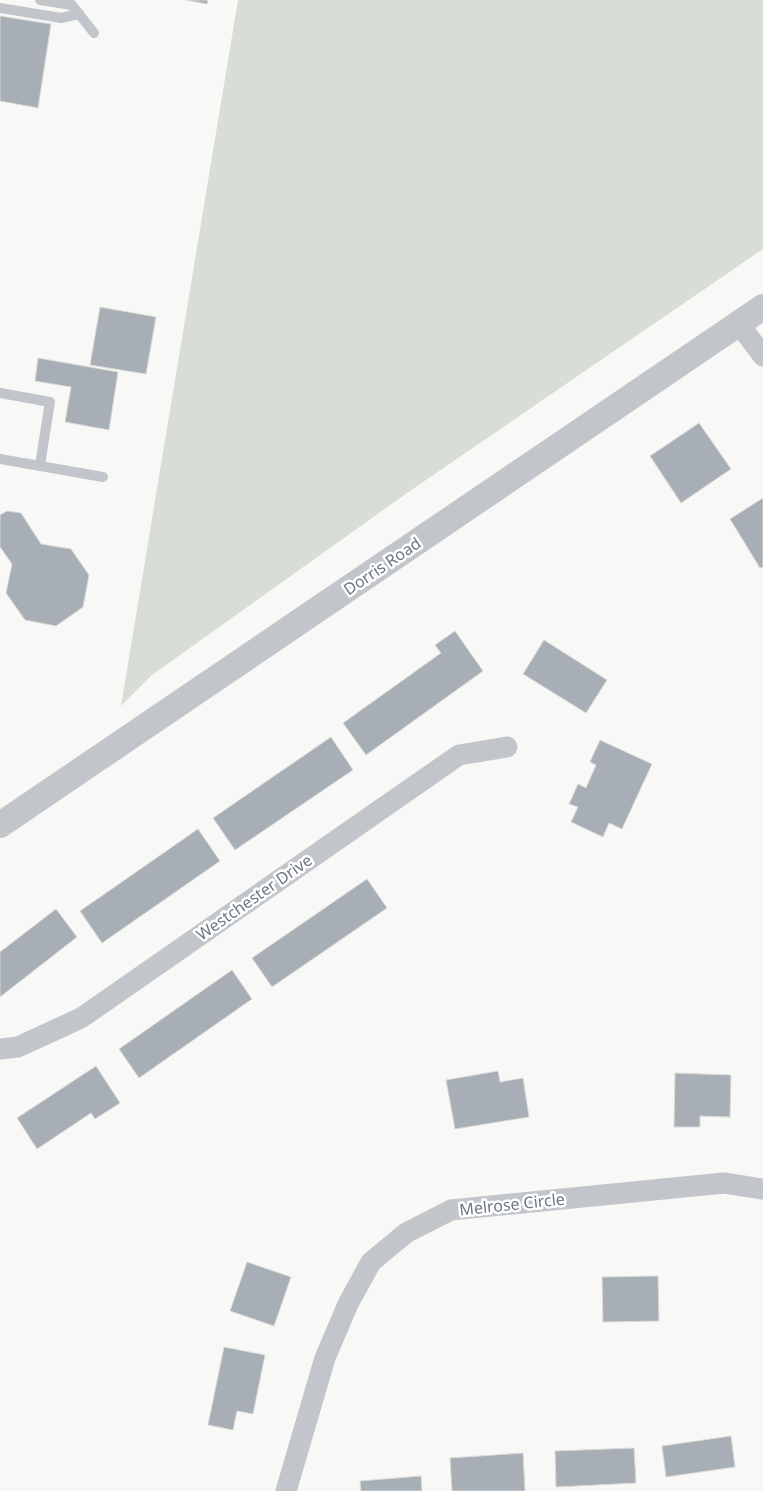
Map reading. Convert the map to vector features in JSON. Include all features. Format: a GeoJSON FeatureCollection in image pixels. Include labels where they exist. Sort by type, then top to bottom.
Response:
{"type":"FeatureCollection","features":[{"type":"Feature","properties":{"kind":"street","name":"Dorris Road"},"geometry":{"type":"LineString","coordinates":[[0,825],[763,307]]}},
{"type":"Feature","properties":{"kind":"street"},"geometry":{"type":"LineString","coordinates":[[739,324],[763,356]]}},
{"type":"Feature","properties":{"kind":"street","name":"Westchester Drive"},"geometry":{"type":"LineString","coordinates":[[0,1049],[18,1046],[80,1018],[459,755],[507,747]]}},
{"type":"Feature","properties":{"kind":"street","name":"Melrose Circle"},"geometry":{"type":"LineString","coordinates":[[286,1491],[325,1358],[348,1304],[371,1262],[406,1232],[451,1210],[724,1183],[763,1189]]}},
{"type":"Feature","properties":{"kind":"lane"},"geometry":{"type":"LineString","coordinates":[[40,0],[72,5],[94,33]]}},
{"type":"Feature","properties":{"kind":"lane"},"geometry":{"type":"LineString","coordinates":[[0,8],[61,18],[79,14]]}},
{"type":"Feature","properties":{"kind":"lane"},"geometry":{"type":"LineString","coordinates":[[0,393],[50,402],[40,465]]}},
{"type":"Feature","properties":{"kind":"lane"},"geometry":{"type":"LineString","coordinates":[[0,458],[103,478]]}},
{"type":"Feature","properties":{"kind":"shaded area"},"geometry":{"type":"Polygon","coordinates":[[[238,0],[763,0],[763,249],[407,493],[152,675],[121,706],[238,0]]]}},
{"type":"Feature","properties":{"kind":"building"},"geometry":{"type":"Polygon","coordinates":[[[186,0],[208,0],[207,4],[186,0]]]}},
{"type":"Feature","properties":{"kind":"building"},"geometry":{"type":"Polygon","coordinates":[[[0,16],[51,24],[38,108],[0,101],[0,16]]]}},
{"type":"Feature","properties":{"kind":"building"},"geometry":{"type":"Polygon","coordinates":[[[100,307],[156,317],[146,374],[90,365],[100,307]]]}},
{"type":"Feature","properties":{"kind":"building"},"geometry":{"type":"Polygon","coordinates":[[[38,358],[118,372],[109,430],[65,422],[71,387],[35,381],[38,358]]]}},
{"type":"Feature","properties":{"kind":"building"},"geometry":{"type":"Polygon","coordinates":[[[699,423],[731,469],[681,503],[650,456],[699,423]]]}},
{"type":"Feature","properties":{"kind":"building"},"geometry":{"type":"Polygon","coordinates":[[[763,498],[763,567],[760,568],[730,519],[763,498]]]}},
{"type":"Feature","properties":{"kind":"building"},"geometry":{"type":"Polygon","coordinates":[[[7,511],[21,513],[41,544],[71,549],[89,575],[83,607],[56,626],[25,620],[6,593],[12,564],[0,547],[0,515],[7,511]]]}},
{"type":"Feature","properties":{"kind":"building"},"geometry":{"type":"Polygon","coordinates":[[[455,631],[483,671],[366,755],[343,723],[441,653],[435,645],[455,631]]]}},
{"type":"Feature","properties":{"kind":"building"},"geometry":{"type":"Polygon","coordinates":[[[544,640],[607,680],[586,713],[523,674],[544,640]]]}},
{"type":"Feature","properties":{"kind":"building"},"geometry":{"type":"Polygon","coordinates":[[[331,737],[353,770],[235,850],[213,818],[331,737]]]}},
{"type":"Feature","properties":{"kind":"building"},"geometry":{"type":"Polygon","coordinates":[[[600,740],[652,764],[622,829],[609,823],[603,837],[571,822],[578,807],[569,804],[578,784],[586,788],[596,765],[590,762],[600,740]]]}},
{"type":"Feature","properties":{"kind":"building"},"geometry":{"type":"Polygon","coordinates":[[[198,829],[220,861],[102,943],[80,911],[198,829]]]}},
{"type":"Feature","properties":{"kind":"building"},"geometry":{"type":"Polygon","coordinates":[[[367,879],[387,908],[272,987],[252,958],[367,879]]]}},
{"type":"Feature","properties":{"kind":"building"},"geometry":{"type":"Polygon","coordinates":[[[56,909],[77,937],[0,997],[0,952],[56,909]]]}},
{"type":"Feature","properties":{"kind":"building"},"geometry":{"type":"Polygon","coordinates":[[[232,970],[252,999],[139,1078],[119,1049],[232,970]]]}},
{"type":"Feature","properties":{"kind":"building"},"geometry":{"type":"Polygon","coordinates":[[[96,1066],[120,1103],[95,1119],[91,1113],[37,1149],[17,1118],[96,1066]]]}},
{"type":"Feature","properties":{"kind":"building"},"geometry":{"type":"Polygon","coordinates":[[[498,1071],[500,1082],[523,1078],[529,1117],[455,1129],[446,1080],[498,1071]]]}},
{"type":"Feature","properties":{"kind":"building"},"geometry":{"type":"Polygon","coordinates":[[[675,1073],[731,1075],[730,1117],[700,1116],[700,1127],[674,1127],[675,1073]]]}},
{"type":"Feature","properties":{"kind":"building"},"geometry":{"type":"Polygon","coordinates":[[[247,1262],[291,1277],[274,1326],[230,1311],[247,1262]]]}},
{"type":"Feature","properties":{"kind":"building"},"geometry":{"type":"Polygon","coordinates":[[[658,1276],[659,1321],[603,1322],[602,1277],[658,1276]]]}},
{"type":"Feature","properties":{"kind":"building"},"geometry":{"type":"Polygon","coordinates":[[[224,1347],[265,1355],[253,1414],[237,1411],[233,1430],[208,1425],[224,1347]]]}},
{"type":"Feature","properties":{"kind":"building"},"geometry":{"type":"Polygon","coordinates":[[[731,1436],[735,1467],[666,1477],[662,1446],[731,1436]]]}},
{"type":"Feature","properties":{"kind":"building"},"geometry":{"type":"Polygon","coordinates":[[[634,1448],[636,1483],[556,1487],[555,1451],[634,1448]]]}},
{"type":"Feature","properties":{"kind":"building"},"geometry":{"type":"Polygon","coordinates":[[[523,1453],[525,1491],[452,1491],[450,1458],[523,1453]]]}},
{"type":"Feature","properties":{"kind":"building"},"geometry":{"type":"Polygon","coordinates":[[[421,1476],[422,1491],[361,1491],[360,1481],[421,1476]]]}}]}
